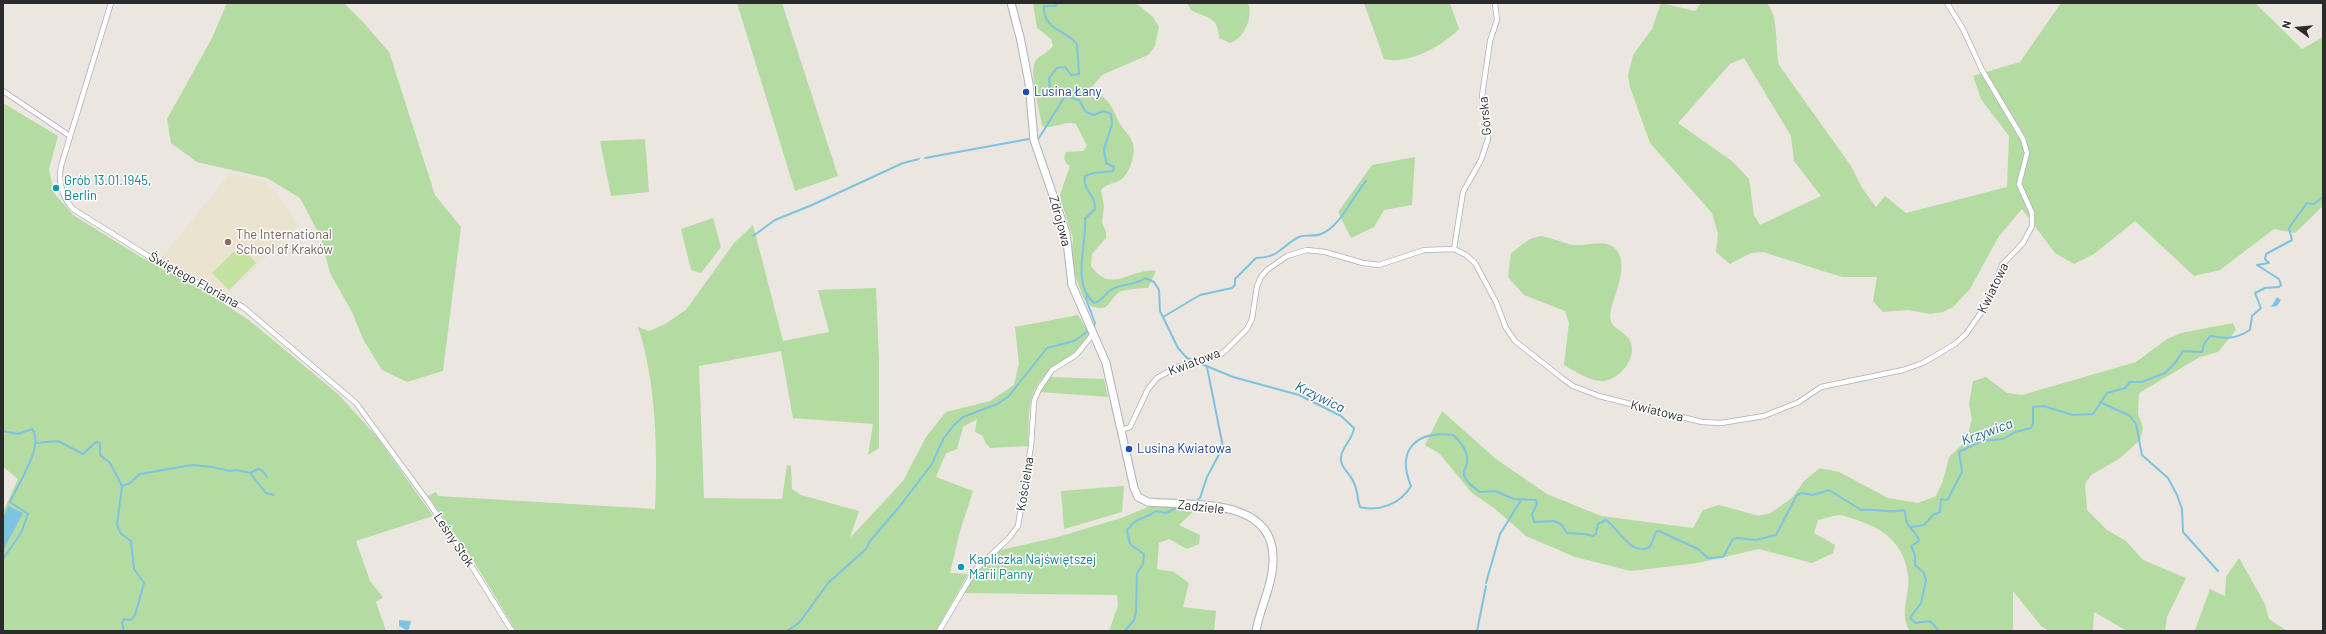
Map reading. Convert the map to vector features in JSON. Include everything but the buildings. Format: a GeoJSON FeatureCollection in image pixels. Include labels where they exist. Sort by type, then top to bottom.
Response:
{"type":"FeatureCollection","features":[{"type":"Feature","properties":{"kind":"street","name":"Świętego Floriana"},"geometry":{"type":"LineString","coordinates":[[111,3],[70,136],[60,176],[63,195],[74,209],[153,259],[243,307],[356,403],[392,453]]}},
{"type":"Feature","properties":{"kind":"street","name":"Zdrojowa"},"geometry":{"type":"LineString","coordinates":[[1011,3],[1020,37],[1029,84],[1034,140],[1066,233],[1072,286],[1104,359],[1123,433]]}},
{"type":"Feature","properties":{"kind":"street","name":"Górska"},"geometry":{"type":"LineString","coordinates":[[1454,249],[1463,192],[1481,160],[1488,139],[1482,96],[1490,41],[1497,20],[1495,3]]}},
{"type":"Feature","properties":{"kind":"street","name":"Kwiatowa"},"geometry":{"type":"LineString","coordinates":[[1123,433],[1130,427],[1148,389],[1157,378],[1183,366],[1206,360],[1224,352],[1247,329],[1252,319],[1257,286],[1261,277],[1267,270],[1287,256],[1298,252],[1315,250],[1363,264],[1379,265],[1424,250],[1454,249],[1466,255],[1475,263],[1496,302],[1506,328],[1515,341],[1562,378],[1574,386],[1599,396],[1679,417],[1722,423],[1764,416],[1799,402],[1821,387],[1903,370],[1923,363],[1955,344],[1966,334],[1987,304],[2002,265],[2023,243],[2032,226],[2032,212],[2019,184],[2027,153],[2023,139],[1982,70],[1963,29],[1947,3]]}},
{"type":"Feature","properties":{"kind":"street"},"geometry":{"type":"LineString","coordinates":[[3,91],[70,136]]}},
{"type":"Feature","properties":{"kind":"street","name":"Kościelna"},"geometry":{"type":"LineString","coordinates":[[939,631],[975,570],[1009,538],[1018,526],[1031,446],[1034,401],[1039,389],[1052,370],[1076,354],[1093,334]]}},
{"type":"Feature","properties":{"kind":"street","name":"Zadziele"},"geometry":{"type":"LineString","coordinates":[[1123,433],[1134,488],[1141,500],[1155,503],[1219,506],[1250,516],[1263,526],[1269,535],[1273,561],[1256,631]]}},
{"type":"Feature","properties":{"kind":"street","name":"Leśny Stok"},"geometry":{"type":"LineString","coordinates":[[392,453],[469,562],[512,631]]}},
{"type":"Feature","properties":{"kind":"shaded area","name":"The International School of Kraków"},"geometry":{"type":"Polygon","coordinates":[[[230,173],[264,181],[274,190],[299,225],[227,294],[160,260],[230,173]]]}},
{"type":"Feature","properties":{"kind":"green space"},"geometry":{"type":"Polygon","coordinates":[[[227,3],[344,3],[389,52],[435,195],[461,227],[443,371],[407,382],[382,370],[363,339],[352,312],[330,273],[321,238],[300,198],[267,178],[197,162],[171,143],[167,119],[212,38],[227,3]]]}},
{"type":"Feature","properties":{"kind":"green space"},"geometry":{"type":"Polygon","coordinates":[[[737,3],[782,3],[838,176],[795,191],[737,3]]]}},
{"type":"Feature","properties":{"kind":"green space"},"geometry":{"type":"Polygon","coordinates":[[[1033,3],[1136,3],[1153,17],[1159,27],[1155,46],[1148,55],[1102,75],[1091,88],[1093,93],[1103,97],[1110,105],[1120,124],[1132,141],[1134,151],[1131,165],[1125,176],[1101,190],[1104,206],[1102,222],[1106,232],[1106,238],[1092,254],[1091,266],[1099,275],[1106,279],[1114,280],[1147,271],[1156,271],[1148,288],[1122,291],[1103,308],[1091,306],[1083,297],[1075,275],[1072,251],[1073,238],[1060,195],[1070,166],[1065,160],[1066,152],[1083,151],[1087,146],[1076,124],[1067,123],[1051,127],[1042,126],[1034,84],[1033,68],[1037,59],[1053,45],[1051,39],[1037,28],[1033,3]]]}},
{"type":"Feature","properties":{"kind":"green space"},"geometry":{"type":"Polygon","coordinates":[[[1187,3],[1248,3],[1250,8],[1249,20],[1240,37],[1230,43],[1219,38],[1217,26],[1211,19],[1191,10],[1187,3]]]}},
{"type":"Feature","properties":{"kind":"green space"},"geometry":{"type":"Polygon","coordinates":[[[1364,3],[1450,3],[1459,29],[1435,48],[1414,57],[1393,60],[1384,59],[1364,3]]]}},
{"type":"Feature","properties":{"kind":"green space"},"geometry":{"type":"Polygon","coordinates":[[[1661,3],[1695,11],[1701,3],[1766,3],[1773,14],[1775,23],[1779,65],[1851,166],[1862,188],[1876,207],[1885,196],[1906,213],[2007,187],[2009,136],[1981,99],[1973,76],[2020,62],[2061,3],[2255,3],[2302,49],[2323,37],[2323,206],[2295,233],[2274,229],[2220,270],[2194,276],[2135,221],[2094,254],[2074,264],[2055,253],[2022,209],[1999,236],[1970,289],[1953,307],[1943,312],[1930,314],[1908,310],[1883,312],[1873,301],[1877,277],[1842,277],[1763,252],[1751,253],[1730,264],[1716,252],[1718,234],[1712,213],[1650,143],[1630,87],[1628,76],[1633,55],[1652,29],[1661,3]],[[1744,58],[1730,64],[1678,123],[1733,162],[1749,179],[1754,215],[1760,225],[1821,196],[1794,161],[1791,136],[1744,58]]]}},
{"type":"Feature","properties":{"kind":"green space"},"geometry":{"type":"Polygon","coordinates":[[[3,103],[58,136],[49,169],[54,193],[73,215],[139,256],[211,295],[250,321],[338,394],[377,437],[433,516],[356,541],[370,581],[383,597],[376,602],[386,631],[3,631],[3,512],[18,479],[3,467],[3,103]]]}},
{"type":"Feature","properties":{"kind":"green space"},"geometry":{"type":"Polygon","coordinates":[[[645,139],[649,192],[611,196],[600,141],[645,139]]]}},
{"type":"Feature","properties":{"kind":"green space"},"geometry":{"type":"Polygon","coordinates":[[[1415,157],[1412,205],[1384,210],[1374,227],[1351,238],[1338,212],[1372,165],[1415,157]]]}},
{"type":"Feature","properties":{"kind":"green space"},"geometry":{"type":"Polygon","coordinates":[[[713,218],[721,247],[701,273],[691,270],[681,229],[713,218]]]}},
{"type":"Feature","properties":{"kind":"green space"},"geometry":{"type":"Polygon","coordinates":[[[753,225],[783,341],[829,332],[818,290],[876,288],[879,360],[879,448],[868,455],[873,424],[793,418],[781,351],[699,366],[704,498],[782,499],[787,465],[791,466],[792,489],[801,495],[859,511],[850,538],[903,481],[926,437],[946,412],[990,401],[1014,385],[1019,364],[1015,327],[1078,315],[1090,335],[1071,355],[1044,376],[1036,387],[1030,407],[1028,446],[990,448],[985,442],[983,436],[975,432],[977,419],[963,427],[957,449],[946,453],[936,477],[973,491],[960,531],[950,573],[968,574],[936,631],[516,631],[473,560],[428,496],[436,492],[438,496],[655,509],[656,441],[652,393],[649,370],[638,327],[649,331],[665,324],[686,310],[734,243],[753,225]]]}},
{"type":"Feature","properties":{"kind":"green space"},"geometry":{"type":"Polygon","coordinates":[[[1541,236],[1573,245],[1601,243],[1610,245],[1617,250],[1620,257],[1621,275],[1610,316],[1613,325],[1627,336],[1630,341],[1632,354],[1626,367],[1616,377],[1603,381],[1593,380],[1564,365],[1569,323],[1565,311],[1524,295],[1508,277],[1511,253],[1530,239],[1541,236]]]}},
{"type":"Feature","properties":{"kind":"green space"},"geometry":{"type":"Polygon","coordinates":[[[240,246],[256,263],[229,290],[212,273],[240,246]]]}},
{"type":"Feature","properties":{"kind":"green space"},"geometry":{"type":"Polygon","coordinates":[[[2233,323],[2236,330],[2218,352],[2200,357],[2139,393],[2138,414],[2143,427],[2140,440],[2119,459],[2091,475],[2085,484],[2087,510],[2107,530],[2126,541],[2143,560],[2186,578],[2167,617],[2165,631],[2127,631],[2094,612],[2093,631],[2049,631],[2041,626],[2013,591],[2013,631],[1910,631],[1905,617],[1908,574],[1902,553],[1883,532],[1874,527],[1841,515],[1818,520],[1814,533],[1835,545],[1833,553],[1812,563],[1759,549],[1698,563],[1631,571],[1575,557],[1526,536],[1494,508],[1472,493],[1439,453],[1425,445],[1442,411],[1496,459],[1547,494],[1601,516],[1693,528],[1703,510],[1719,505],[1759,516],[1771,513],[1793,497],[1804,481],[1820,468],[1839,472],[1888,498],[1918,503],[1936,496],[1943,481],[1949,457],[1966,441],[1972,419],[1969,404],[1973,381],[1986,377],[2007,393],[2022,395],[2136,362],[2167,339],[2181,333],[2233,323]]]}},
{"type":"Feature","properties":{"kind":"green space"},"geometry":{"type":"Polygon","coordinates":[[[1049,377],[1104,379],[1108,397],[1040,392],[1049,377]]]}},
{"type":"Feature","properties":{"kind":"green space"},"geometry":{"type":"Polygon","coordinates":[[[1124,486],[1122,512],[1064,529],[1061,491],[1124,486]]]}},
{"type":"Feature","properties":{"kind":"green space"},"geometry":{"type":"Polygon","coordinates":[[[1148,507],[1198,507],[1179,525],[1200,535],[1199,544],[1187,549],[1169,539],[1159,543],[1157,569],[1174,572],[1189,583],[1183,607],[1216,611],[1214,631],[1109,631],[1118,606],[1117,595],[964,593],[984,562],[1001,550],[1058,537],[1121,518],[1148,507]]]}},
{"type":"Feature","properties":{"kind":"green space"},"geometry":{"type":"Polygon","coordinates":[[[2239,558],[2265,604],[2269,619],[2287,631],[2195,630],[2210,589],[2225,596],[2226,577],[2239,558]]]}},
{"type":"Feature","properties":{"kind":"water"},"geometry":{"type":"Polygon","coordinates":[[[2277,297],[2281,300],[2277,306],[2271,307],[2277,297]]]}},
{"type":"Feature","properties":{"kind":"water"},"geometry":{"type":"Polygon","coordinates":[[[8,506],[23,513],[3,551],[3,519],[8,506]]]}},
{"type":"Feature","properties":{"kind":"water"},"geometry":{"type":"Polygon","coordinates":[[[399,620],[411,621],[409,629],[406,630],[399,626],[399,620]]]}},
{"type":"Feature","properties":{"kind":"waterway","name":"Krzywica"},"geometry":{"type":"LineString","coordinates":[[1058,3],[1055,6],[1044,6],[1044,14],[1051,24],[1077,44],[1079,74],[1071,75],[1065,67],[1057,68],[1049,78],[1050,89],[1054,93],[1079,100],[1086,112],[1094,115],[1103,111],[1111,114],[1112,124],[1104,149],[1106,163],[1114,167],[1113,171],[1094,173],[1085,176],[1085,185],[1095,204],[1095,209],[1085,219],[1082,275],[1083,285],[1087,295],[1094,303],[1120,286],[1141,281],[1145,278],[1154,282],[1159,290],[1160,311],[1178,348],[1187,358],[1233,377],[1299,395],[1341,416],[1354,428],[1352,435],[1342,453],[1341,462],[1355,486],[1360,507],[1381,507],[1401,498],[1411,486],[1407,473],[1406,462],[1412,445],[1419,439],[1440,434],[1453,435],[1466,451],[1467,464],[1464,470],[1465,478],[1469,484],[1480,492],[1495,491],[1514,499],[1536,500],[1537,504],[1532,514],[1534,522],[1554,521],[1561,524],[1567,533],[1593,536],[1596,534],[1598,524],[1606,520],[1631,545],[1643,549],[1650,547],[1656,532],[1659,531],[1698,549],[1708,558],[1723,557],[1733,539],[1738,538],[1756,540],[1776,535],[1797,495],[1802,493],[1813,495],[1829,490],[1861,510],[1904,510],[1907,523],[1917,535],[1919,541],[1911,546],[1915,555],[1915,565],[1924,573],[1926,580],[1921,603],[1910,618],[1916,623],[1930,621],[1939,631]]}},
{"type":"Feature","properties":{"kind":"waterway"},"geometry":{"type":"LineString","coordinates":[[1039,138],[1065,96]]}},
{"type":"Feature","properties":{"kind":"waterway"},"geometry":{"type":"LineString","coordinates":[[925,158],[1029,139]]}},
{"type":"Feature","properties":{"kind":"waterway"},"geometry":{"type":"LineString","coordinates":[[753,236],[775,220],[812,205],[903,163],[919,159]]}},
{"type":"Feature","properties":{"kind":"waterway"},"geometry":{"type":"LineString","coordinates":[[1163,317],[1200,295],[1232,288],[1235,285],[1235,279],[1256,258],[1271,256],[1299,237],[1318,235],[1328,230],[1340,218],[1366,181]]}},
{"type":"Feature","properties":{"kind":"waterway","name":"Krzywica"},"geometry":{"type":"LineString","coordinates":[[1911,527],[1924,525],[1933,515],[1940,512],[1941,499],[1947,500],[1962,472],[1959,452],[1981,441],[2003,439],[2015,432],[2031,428],[2033,424],[2033,407],[2043,406],[2073,415],[2093,414],[2107,393],[2125,388],[2130,382],[2142,382],[2165,373],[2176,362],[2183,351],[2202,352],[2204,344],[2210,336],[2231,338],[2250,330],[2252,316],[2261,308],[2255,293],[2265,288],[2279,287],[2281,285],[2279,279],[2257,265],[2269,263],[2265,259],[2266,254],[2292,240],[2289,228],[2307,203],[2314,204],[2323,197]]}},
{"type":"Feature","properties":{"kind":"waterway"},"geometry":{"type":"LineString","coordinates":[[1087,295],[1086,299],[1095,323],[1094,326]]}},
{"type":"Feature","properties":{"kind":"waterway"},"geometry":{"type":"LineString","coordinates":[[787,631],[799,623],[829,582],[866,549],[870,541],[900,506],[932,464],[943,439],[954,425],[963,417],[997,404],[1008,397],[1047,348],[1074,341],[1088,331]]}},
{"type":"Feature","properties":{"kind":"waterway"},"geometry":{"type":"LineString","coordinates":[[1196,501],[1200,498],[1207,477],[1223,447],[1207,367]]}},
{"type":"Feature","properties":{"kind":"waterway"},"geometry":{"type":"LineString","coordinates":[[2100,402],[2130,416],[2136,424],[2142,455],[2168,478],[2177,495],[2182,509],[2183,532],[2218,571]]}},
{"type":"Feature","properties":{"kind":"waterway"},"geometry":{"type":"LineString","coordinates":[[3,431],[18,434],[32,429],[35,436],[33,455],[10,502],[28,514],[21,533],[3,559]]}},
{"type":"Feature","properties":{"kind":"waterway"},"geometry":{"type":"LineString","coordinates":[[36,443],[58,441],[83,454],[96,442],[100,443],[100,455],[110,463],[122,486],[117,525],[121,534],[131,541],[134,569],[144,583],[135,615],[131,620],[124,619],[122,623],[124,631]]}},
{"type":"Feature","properties":{"kind":"waterway"},"geometry":{"type":"LineString","coordinates":[[122,486],[130,483],[140,474],[192,465],[250,473],[258,469],[263,471],[267,477]]}},
{"type":"Feature","properties":{"kind":"waterway"},"geometry":{"type":"LineString","coordinates":[[250,473],[266,493],[274,495]]}},
{"type":"Feature","properties":{"kind":"waterway"},"geometry":{"type":"LineString","coordinates":[[1486,583],[1500,534],[1521,500]]}},
{"type":"Feature","properties":{"kind":"waterway"},"geometry":{"type":"LineString","coordinates":[[1125,631],[1134,620],[1136,612],[1137,573],[1143,564],[1144,554],[1130,544],[1127,530],[1138,520],[1156,511],[1166,513],[1181,506]]}},
{"type":"Feature","properties":{"kind":"waterway"},"geometry":{"type":"LineString","coordinates":[[1477,631],[1486,586]]}},
{"type":"Feature","properties":{"kind":"place","name":"Lusina Łany"},"geometry":{"type":"Point","coordinates":[1026,92]}},
{"type":"Feature","properties":{"kind":"place","name":"Grób 13.01.1945, Berlin"},"geometry":{"type":"Point","coordinates":[56,188]}},
{"type":"Feature","properties":{"kind":"place","name":"The International School of Kraków"},"geometry":{"type":"Point","coordinates":[228,242]}},
{"type":"Feature","properties":{"kind":"place","name":"Lusina Kwiatowa"},"geometry":{"type":"Point","coordinates":[1129,449]}},
{"type":"Feature","properties":{"kind":"place","name":"Kapliczka Najświętszej Marii Panny"},"geometry":{"type":"Point","coordinates":[961,567]}}]}
